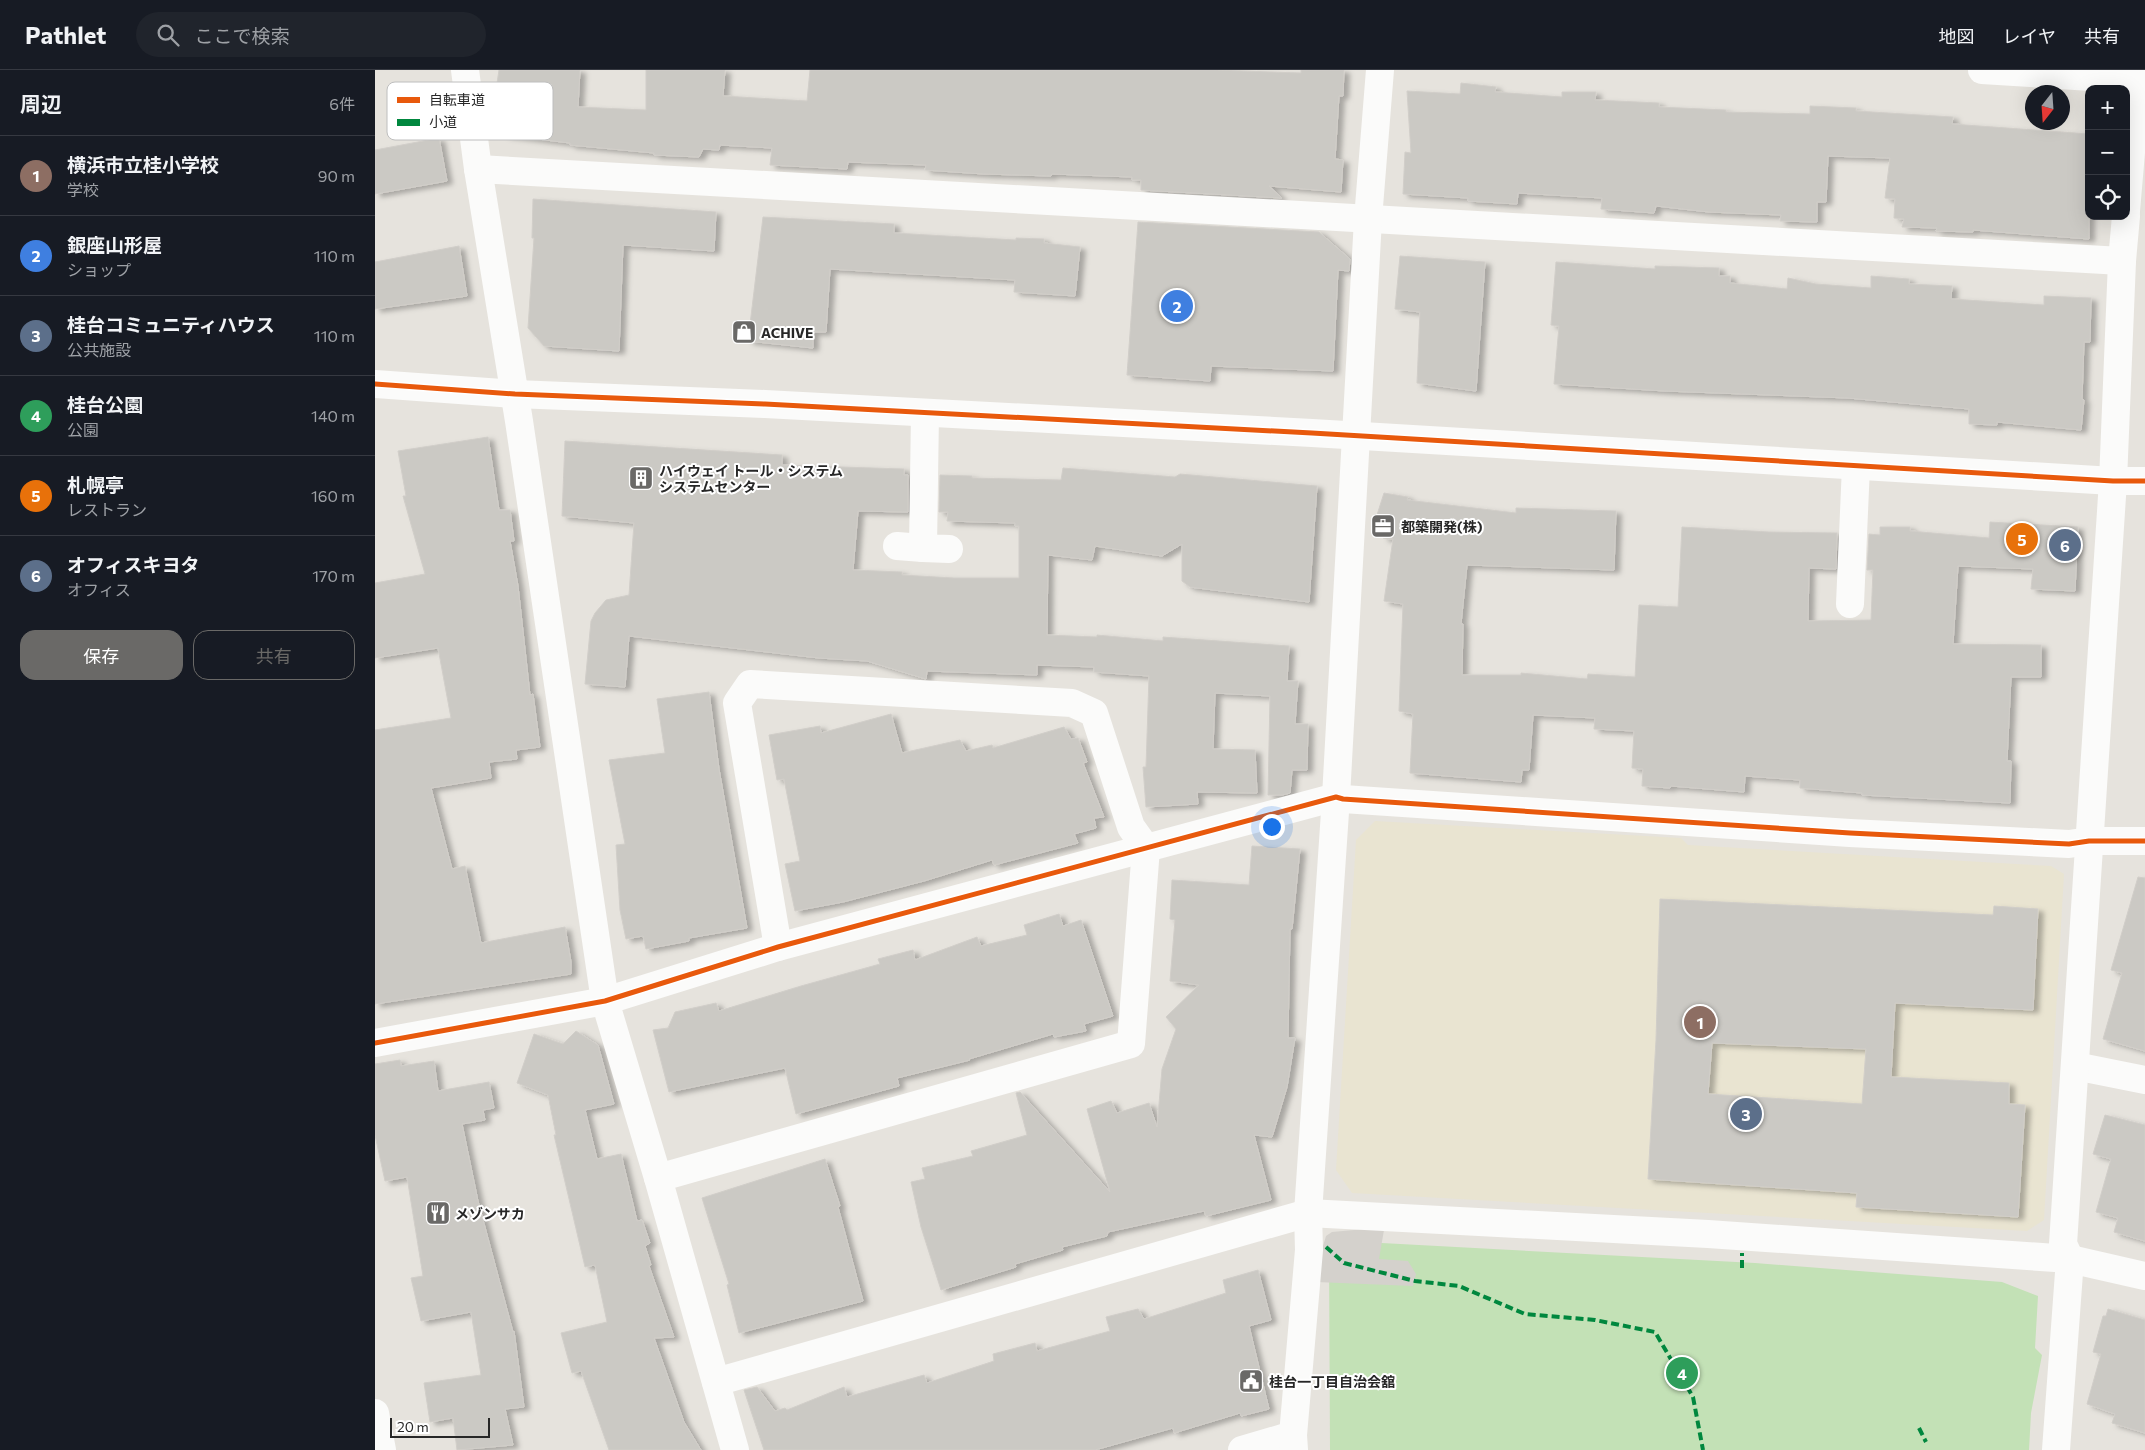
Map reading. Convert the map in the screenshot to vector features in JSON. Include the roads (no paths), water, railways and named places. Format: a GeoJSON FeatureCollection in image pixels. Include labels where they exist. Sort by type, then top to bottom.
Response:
{"type":"FeatureCollection","features":[{"type":"Feature","properties":{"kind":"street"},"geometry":{"type":"LineString","coordinates":[[1242,1450],[1293,1443],[1309,1250],[1308,1213],[1336,797],[1368,219],[1380,70]]}},
{"type":"Feature","properties":{"kind":"street"},"geometry":{"type":"LineString","coordinates":[[1982,70],[2138,75],[2129,175]]}},
{"type":"Feature","properties":{"kind":"street"},"geometry":{"type":"LineString","coordinates":[[474,140],[515,394],[605,1001],[658,1178],[735,1450]]}},
{"type":"Feature","properties":{"kind":"street"},"geometry":{"type":"LineString","coordinates":[[478,169],[2122,261]]}},
{"type":"Feature","properties":{"kind":"street"},"geometry":{"type":"LineString","coordinates":[[2056,1450],[2070,1259],[2063,1244],[2113,481],[2122,261],[2126,220]]}},
{"type":"Feature","properties":{"kind":"street"},"geometry":{"type":"LineString","coordinates":[[375,384],[515,394],[765,404],[1355,436],[2113,481],[2145,481]]}},
{"type":"Feature","properties":{"kind":"street"},"geometry":{"type":"LineString","coordinates":[[925,413],[910,547],[949,549]]}},
{"type":"Feature","properties":{"kind":"street"},"geometry":{"type":"LineString","coordinates":[[1850,604],[1857,466]]}},
{"type":"Feature","properties":{"kind":"street"},"geometry":{"type":"LineString","coordinates":[[658,1178],[1131,1044],[1145,848],[1131,827],[1094,713],[1072,703],[750,684],[737,703],[778,947]]}},
{"type":"Feature","properties":{"kind":"street"},"geometry":{"type":"LineString","coordinates":[[375,1043],[605,1001],[778,947],[1336,797],[1343,799],[1850,833],[2069,844],[2089,841],[2145,842]]}},
{"type":"Feature","properties":{"kind":"street"},"geometry":{"type":"LineString","coordinates":[[2075,1066],[2145,1080]]}},
{"type":"Feature","properties":{"kind":"street"},"geometry":{"type":"LineString","coordinates":[[716,1382],[1308,1213],[1709,1234],[2070,1259],[2145,1276]]}},
{"type":"Feature","properties":{"kind":"street"},"geometry":{"type":"LineString","coordinates":[[375,1413],[382,1450]]}},
{"type":"Feature","properties":{"kind":"place","name":"銀座山形屋"},"geometry":{"type":"Point","coordinates":[1177,306]}},
{"type":"Feature","properties":{"kind":"place","name":"ACHIVE"},"geometry":{"type":"Point","coordinates":[744,332]}},
{"type":"Feature","properties":{"kind":"place","name":"ハイウェイ トール・システム システムセンター"},"geometry":{"type":"Point","coordinates":[641,478]}},
{"type":"Feature","properties":{"kind":"place","name":"都築開発(株)"},"geometry":{"type":"Point","coordinates":[1383,526]}},
{"type":"Feature","properties":{"kind":"place","name":"札幌亭"},"geometry":{"type":"Point","coordinates":[2022,539]}},
{"type":"Feature","properties":{"kind":"place","name":"オフィスキヨタ"},"geometry":{"type":"Point","coordinates":[2065,545]}},
{"type":"Feature","properties":{"kind":"place","name":"横浜市立桂小学校"},"geometry":{"type":"Point","coordinates":[1700,1022]}},
{"type":"Feature","properties":{"kind":"place","name":"桂台コミュニティハウス"},"geometry":{"type":"Point","coordinates":[1746,1114]}},
{"type":"Feature","properties":{"kind":"place","name":"メゾンサカ"},"geometry":{"type":"Point","coordinates":[438,1213]}},
{"type":"Feature","properties":{"kind":"place","name":"桂台公園"},"geometry":{"type":"Point","coordinates":[1682,1373]}},
{"type":"Feature","properties":{"kind":"place","name":"桂台一丁目自治会舘"},"geometry":{"type":"Point","coordinates":[1251,1381]}}]}
